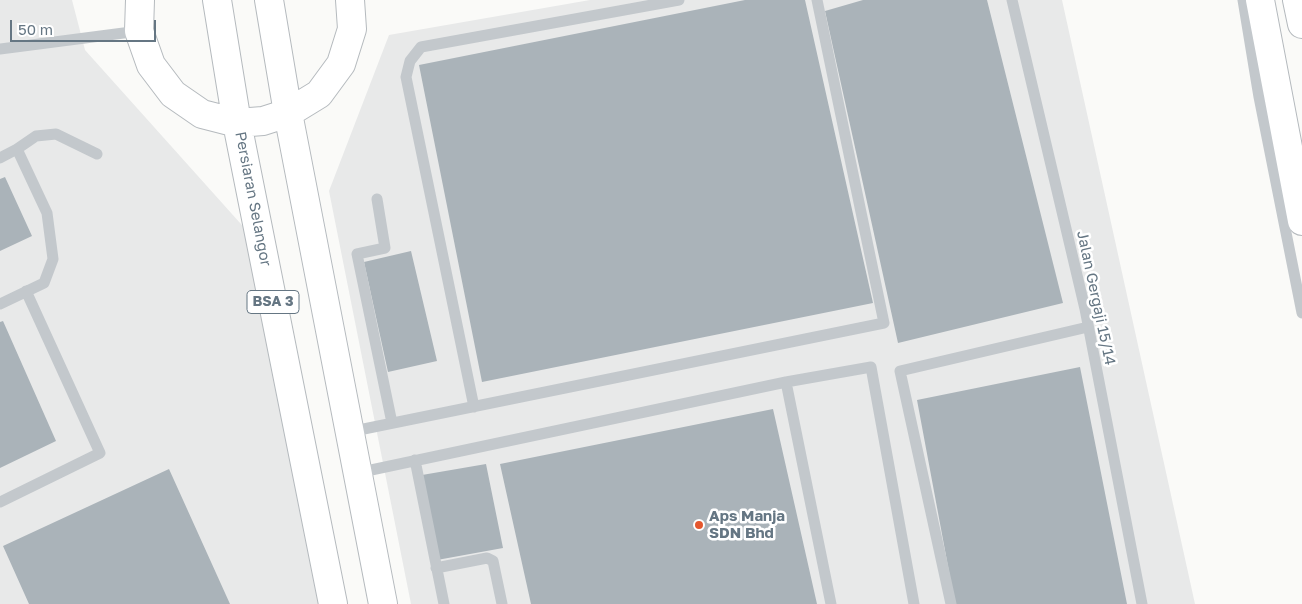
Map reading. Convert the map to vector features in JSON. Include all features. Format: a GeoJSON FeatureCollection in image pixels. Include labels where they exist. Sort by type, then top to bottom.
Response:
{"type":"FeatureCollection","features":[{"type":"Feature","properties":{"kind":"main road"},"geometry":{"type":"LineString","coordinates":[[140,0],[139,31],[151,65],[172,94],[202,114],[238,123],[263,121],[288,113],[319,94],[341,64],[352,29],[350,0]]}},
{"type":"Feature","properties":{"kind":"main road","name":"Persiaran Selangor"},"geometry":{"type":"LineString","coordinates":[[217,0],[238,123],[333,604]]}},
{"type":"Feature","properties":{"kind":"main road","name":"BSA 3"},"geometry":{"type":"LineString","coordinates":[[270,0],[288,113],[382,604]]}},
{"type":"Feature","properties":{"kind":"main road"},"geometry":{"type":"LineString","coordinates":[[1260,0],[1302,221]]}},
{"type":"Feature","properties":{"kind":"main road"},"geometry":{"type":"LineString","coordinates":[[1297,0],[1302,24]]}},
{"type":"Feature","properties":{"kind":"lane"},"geometry":{"type":"LineString","coordinates":[[474,407],[406,77],[410,61],[421,47],[679,0]]}},
{"type":"Feature","properties":{"kind":"lane"},"geometry":{"type":"LineString","coordinates":[[349,432],[884,323],[817,0]]}},
{"type":"Feature","properties":{"kind":"lane","name":"Jalan Gergaji 15/14"},"geometry":{"type":"LineString","coordinates":[[1012,0],[1088,327],[1142,604]]}},
{"type":"Feature","properties":{"kind":"lane"},"geometry":{"type":"LineString","coordinates":[[1242,0],[1259,97],[1302,313]]}},
{"type":"Feature","properties":{"kind":"lane"},"geometry":{"type":"LineString","coordinates":[[0,49],[139,31]]}},
{"type":"Feature","properties":{"kind":"lane"},"geometry":{"type":"LineString","coordinates":[[0,158],[36,136],[56,134],[97,154]]}},
{"type":"Feature","properties":{"kind":"lane"},"geometry":{"type":"LineString","coordinates":[[0,304],[44,283],[53,260],[48,213],[17,149]]}},
{"type":"Feature","properties":{"kind":"lane"},"geometry":{"type":"LineString","coordinates":[[377,199],[385,248],[357,254],[392,422]]}},
{"type":"Feature","properties":{"kind":"lane"},"geometry":{"type":"LineString","coordinates":[[0,502],[100,453],[26,291]]}},
{"type":"Feature","properties":{"kind":"lane"},"geometry":{"type":"LineString","coordinates":[[951,604],[900,371],[1088,327]]}},
{"type":"Feature","properties":{"kind":"lane"},"geometry":{"type":"LineString","coordinates":[[357,473],[786,382],[872,367],[914,604]]}},
{"type":"Feature","properties":{"kind":"lane"},"geometry":{"type":"LineString","coordinates":[[786,382],[831,604]]}},
{"type":"Feature","properties":{"kind":"lane"},"geometry":{"type":"LineString","coordinates":[[415,460],[444,604]]}},
{"type":"Feature","properties":{"kind":"lane"},"geometry":{"type":"LineString","coordinates":[[436,568],[487,558],[493,561],[501,604]]}},
{"type":"Feature","properties":{"kind":"shaded area"},"geometry":{"type":"Polygon","coordinates":[[[0,0],[72,0],[85,50],[249,233],[325,604],[0,604],[0,0]]]}},
{"type":"Feature","properties":{"kind":"shaded area"},"geometry":{"type":"Polygon","coordinates":[[[590,0],[1062,0],[1195,604],[411,604],[329,191],[389,35],[590,0]]]}},
{"type":"Feature","properties":{"kind":"building"},"geometry":{"type":"Polygon","coordinates":[[[745,0],[805,0],[873,303],[482,382],[419,65],[745,0]]]}},
{"type":"Feature","properties":{"kind":"building"},"geometry":{"type":"Polygon","coordinates":[[[863,0],[987,0],[1063,303],[898,343],[825,11],[863,0]]]}},
{"type":"Feature","properties":{"kind":"building"},"geometry":{"type":"Polygon","coordinates":[[[5,177],[32,236],[0,251],[0,179],[5,177]]]}},
{"type":"Feature","properties":{"kind":"building"},"geometry":{"type":"Polygon","coordinates":[[[411,251],[437,361],[388,372],[364,262],[411,251]]]}},
{"type":"Feature","properties":{"kind":"building"},"geometry":{"type":"Polygon","coordinates":[[[3,321],[56,441],[0,468],[0,322],[3,321]]]}},
{"type":"Feature","properties":{"kind":"building"},"geometry":{"type":"Polygon","coordinates":[[[1080,367],[1127,604],[955,604],[917,400],[1080,367]]]}},
{"type":"Feature","properties":{"kind":"building"},"geometry":{"type":"Polygon","coordinates":[[[773,409],[817,604],[531,604],[500,464],[773,409]]]}},
{"type":"Feature","properties":{"kind":"building"},"geometry":{"type":"Polygon","coordinates":[[[486,464],[503,548],[437,560],[422,475],[486,464]]]}},
{"type":"Feature","properties":{"kind":"building"},"geometry":{"type":"Polygon","coordinates":[[[169,469],[230,604],[29,604],[3,546],[169,469]]]}},
{"type":"Feature","properties":{"kind":"place","name":"Aps Manja SDN Bhd"},"geometry":{"type":"Point","coordinates":[699,525]}}]}
